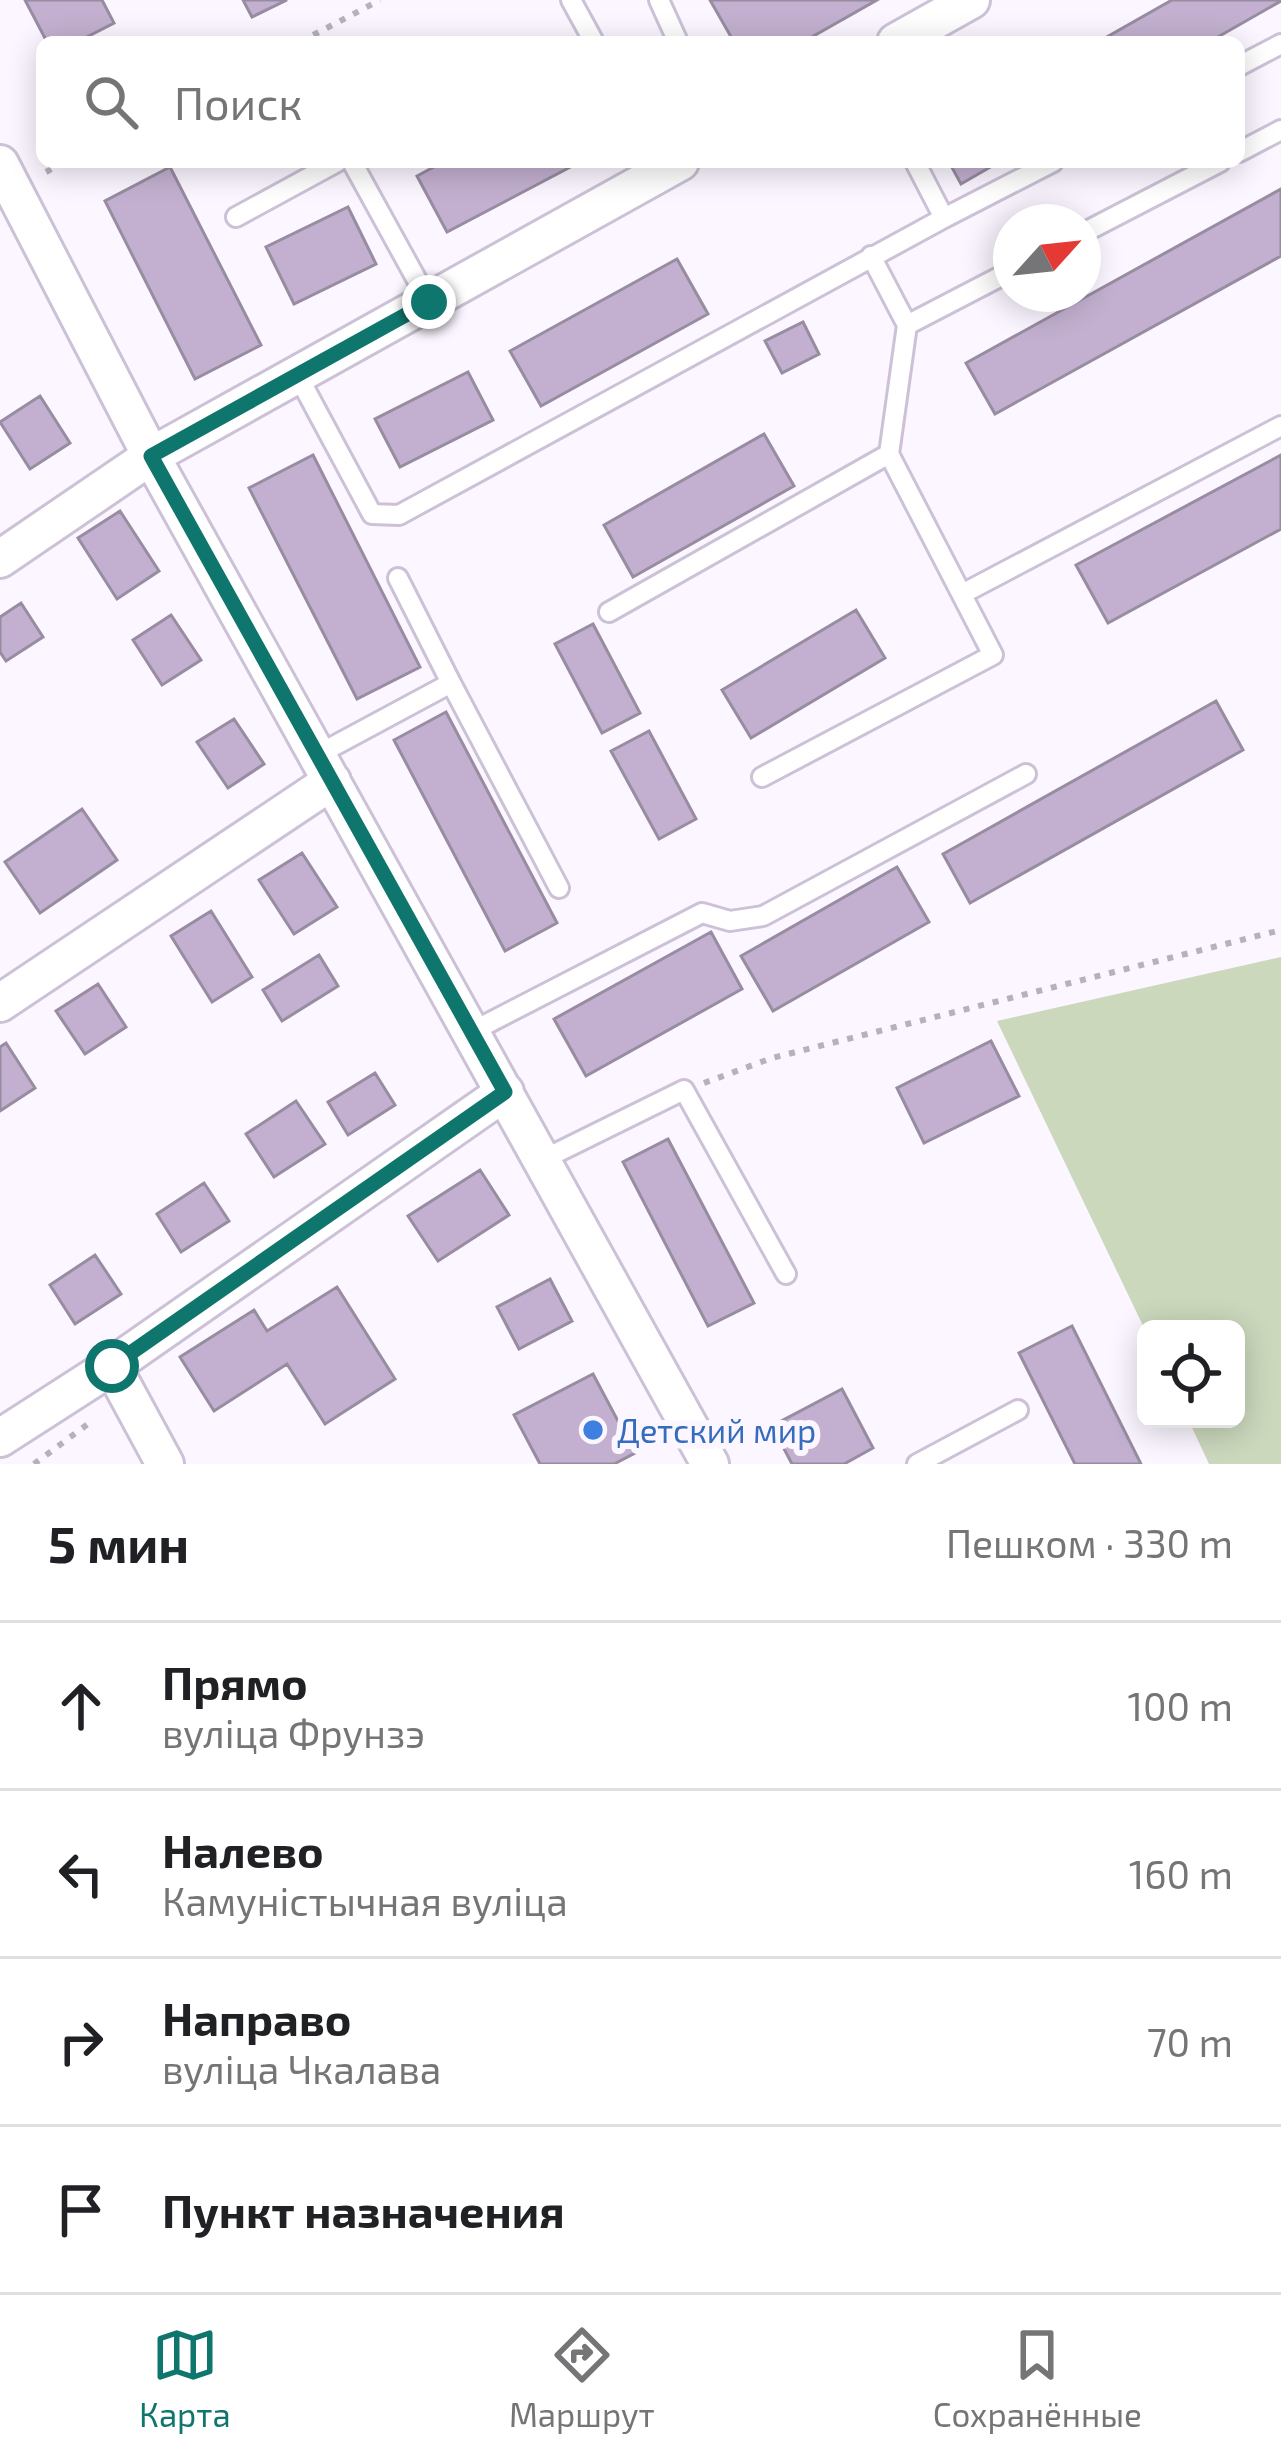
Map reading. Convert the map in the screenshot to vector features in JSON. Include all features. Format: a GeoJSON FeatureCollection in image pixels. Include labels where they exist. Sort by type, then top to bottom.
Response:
{"type":"FeatureCollection","features":[{"type":"Feature","properties":{"kind":"street"},"geometry":{"type":"LineString","coordinates":[[907,36],[971,0]]}},
{"type":"Feature","properties":{"kind":"street"},"geometry":{"type":"LineString","coordinates":[[0,164],[151,456],[710,1464]]}},
{"type":"Feature","properties":{"kind":"street"},"geometry":{"type":"LineString","coordinates":[[0,559],[151,456],[662,168]]}},
{"type":"Feature","properties":{"kind":"street"},"geometry":{"type":"LineString","coordinates":[[0,1003],[325,768]]}},
{"type":"Feature","properties":{"kind":"street"},"geometry":{"type":"LineString","coordinates":[[0,1438],[112,1366],[505,1092]]}},
{"type":"Feature","properties":{"kind":"street"},"geometry":{"type":"LineString","coordinates":[[112,1366],[165,1464]]}},
{"type":"Feature","properties":{"kind":"lane"},"geometry":{"type":"LineString","coordinates":[[571,0],[591,36]]}},
{"type":"Feature","properties":{"kind":"lane"},"geometry":{"type":"LineString","coordinates":[[659,0],[675,36]]}},
{"type":"Feature","properties":{"kind":"lane"},"geometry":{"type":"LineString","coordinates":[[1245,63],[1281,44]]}},
{"type":"Feature","properties":{"kind":"lane"},"geometry":{"type":"LineString","coordinates":[[1245,149],[1281,130]]}},
{"type":"Feature","properties":{"kind":"lane"},"geometry":{"type":"LineString","coordinates":[[236,217],[326,168]]}},
{"type":"Feature","properties":{"kind":"lane"},"geometry":{"type":"LineString","coordinates":[[355,168],[429,302]]}},
{"type":"Feature","properties":{"kind":"lane"},"geometry":{"type":"LineString","coordinates":[[918,168],[944,218]]}},
{"type":"Feature","properties":{"kind":"lane"},"geometry":{"type":"LineString","coordinates":[[298,376],[372,514],[399,515],[1041,168]]}},
{"type":"Feature","properties":{"kind":"lane"},"geometry":{"type":"LineString","coordinates":[[1101,224],[1208,168]]}},
{"type":"Feature","properties":{"kind":"lane"},"geometry":{"type":"LineString","coordinates":[[762,777],[993,655],[889,454],[907,325],[871,256]]}},
{"type":"Feature","properties":{"kind":"lane"},"geometry":{"type":"LineString","coordinates":[[907,325],[993,280]]}},
{"type":"Feature","properties":{"kind":"lane"},"geometry":{"type":"LineString","coordinates":[[962,594],[1281,426]]}},
{"type":"Feature","properties":{"kind":"lane"},"geometry":{"type":"LineString","coordinates":[[609,612],[889,454]]}},
{"type":"Feature","properties":{"kind":"lane"},"geometry":{"type":"LineString","coordinates":[[398,578],[559,888]]}},
{"type":"Feature","properties":{"kind":"lane"},"geometry":{"type":"LineString","coordinates":[[325,768],[451,683]]}},
{"type":"Feature","properties":{"kind":"lane"},"geometry":{"type":"LineString","coordinates":[[471,1032],[702,913],[730,921],[763,916],[1026,774]]}},
{"type":"Feature","properties":{"kind":"lane"},"geometry":{"type":"LineString","coordinates":[[542,1160],[684,1090],[787,1274]]}},
{"type":"Feature","properties":{"kind":"lane"},"geometry":{"type":"LineString","coordinates":[[917,1464],[1018,1410]]}},
{"type":"Feature","properties":{"kind":"path"},"geometry":{"type":"LineString","coordinates":[[312,36],[380,0]]}},
{"type":"Feature","properties":{"kind":"path"},"geometry":{"type":"LineString","coordinates":[[46,172],[54,168]]}},
{"type":"Feature","properties":{"kind":"path"},"geometry":{"type":"LineString","coordinates":[[684,1090],[772,1058],[1281,930]]}},
{"type":"Feature","properties":{"kind":"green space"},"geometry":{"type":"Polygon","coordinates":[[[1281,957],[1281,1464],[1209,1464],[1192,1428],[1245,1428],[1245,1320],[1140,1320],[997,1021],[1281,957]]]}},
{"type":"Feature","properties":{"kind":"building"},"geometry":{"type":"Polygon","coordinates":[[[25,0],[102,0],[114,23],[89,36],[44,36],[25,0]]]}},
{"type":"Feature","properties":{"kind":"building"},"geometry":{"type":"Polygon","coordinates":[[[243,0],[287,0],[252,17],[243,0]]]}},
{"type":"Feature","properties":{"kind":"building"},"geometry":{"type":"Polygon","coordinates":[[[710,0],[877,0],[814,36],[731,36],[710,0]]]}},
{"type":"Feature","properties":{"kind":"building"},"geometry":{"type":"Polygon","coordinates":[[[1172,0],[1281,0],[1220,36],[1109,36],[1172,0]]]}},
{"type":"Feature","properties":{"kind":"building"},"geometry":{"type":"Polygon","coordinates":[[[171,168],[261,345],[195,379],[105,201],[171,168]]]}},
{"type":"Feature","properties":{"kind":"building"},"geometry":{"type":"Polygon","coordinates":[[[432,168],[569,168],[447,232],[417,176],[432,168]]]}},
{"type":"Feature","properties":{"kind":"building"},"geometry":{"type":"Polygon","coordinates":[[[952,168],[989,168],[961,184],[952,168]]]}},
{"type":"Feature","properties":{"kind":"building"},"geometry":{"type":"Polygon","coordinates":[[[1281,189],[1281,256],[995,414],[966,363],[1058,312],[1101,312],[1101,288],[1281,189]]]}},
{"type":"Feature","properties":{"kind":"building"},"geometry":{"type":"Polygon","coordinates":[[[348,207],[376,264],[294,304],[266,247],[348,207]]]}},
{"type":"Feature","properties":{"kind":"building"},"geometry":{"type":"Polygon","coordinates":[[[677,259],[708,314],[541,406],[510,351],[677,259]]]}},
{"type":"Feature","properties":{"kind":"building"},"geometry":{"type":"Polygon","coordinates":[[[803,322],[819,354],[782,373],[765,341],[803,322]]]}},
{"type":"Feature","properties":{"kind":"building"},"geometry":{"type":"Polygon","coordinates":[[[468,372],[493,420],[400,467],[375,419],[468,372]]]}},
{"type":"Feature","properties":{"kind":"building"},"geometry":{"type":"Polygon","coordinates":[[[40,396],[70,443],[30,469],[0,422],[40,396]]]}},
{"type":"Feature","properties":{"kind":"building"},"geometry":{"type":"Polygon","coordinates":[[[764,434],[794,486],[633,577],[604,525],[764,434]]]}},
{"type":"Feature","properties":{"kind":"building"},"geometry":{"type":"Polygon","coordinates":[[[313,455],[420,667],[357,699],[249,488],[313,455]]]}},
{"type":"Feature","properties":{"kind":"building"},"geometry":{"type":"Polygon","coordinates":[[[1281,455],[1281,529],[1108,623],[1076,565],[1281,455]]]}},
{"type":"Feature","properties":{"kind":"building"},"geometry":{"type":"Polygon","coordinates":[[[120,511],[159,571],[117,599],[78,538],[120,511]]]}},
{"type":"Feature","properties":{"kind":"building"},"geometry":{"type":"Polygon","coordinates":[[[21,603],[43,637],[6,661],[0,652],[0,617],[21,603]]]}},
{"type":"Feature","properties":{"kind":"building"},"geometry":{"type":"Polygon","coordinates":[[[856,610],[885,658],[751,738],[722,690],[856,610]]]}},
{"type":"Feature","properties":{"kind":"building"},"geometry":{"type":"Polygon","coordinates":[[[171,615],[201,660],[162,685],[133,640],[171,615]]]}},
{"type":"Feature","properties":{"kind":"building"},"geometry":{"type":"Polygon","coordinates":[[[593,624],[640,713],[602,733],[555,644],[593,624]]]}},
{"type":"Feature","properties":{"kind":"building"},"geometry":{"type":"Polygon","coordinates":[[[1216,701],[1243,750],[970,903],[943,854],[1216,701]]]}},
{"type":"Feature","properties":{"kind":"building"},"geometry":{"type":"Polygon","coordinates":[[[446,712],[557,923],[505,951],[394,740],[446,712]]]}},
{"type":"Feature","properties":{"kind":"building"},"geometry":{"type":"Polygon","coordinates":[[[234,719],[264,764],[228,788],[197,742],[234,719]]]}},
{"type":"Feature","properties":{"kind":"building"},"geometry":{"type":"Polygon","coordinates":[[[649,731],[696,819],[659,839],[611,751],[649,731]]]}},
{"type":"Feature","properties":{"kind":"building"},"geometry":{"type":"Polygon","coordinates":[[[82,809],[117,860],[40,913],[5,862],[82,809]]]}},
{"type":"Feature","properties":{"kind":"building"},"geometry":{"type":"Polygon","coordinates":[[[302,853],[337,907],[294,934],[259,880],[302,853]]]}},
{"type":"Feature","properties":{"kind":"building"},"geometry":{"type":"Polygon","coordinates":[[[897,867],[929,922],[773,1011],[741,956],[897,867]]]}},
{"type":"Feature","properties":{"kind":"building"},"geometry":{"type":"Polygon","coordinates":[[[211,911],[252,977],[212,1002],[171,936],[211,911]]]}},
{"type":"Feature","properties":{"kind":"building"},"geometry":{"type":"Polygon","coordinates":[[[711,932],[742,989],[586,1076],[554,1019],[711,932]]]}},
{"type":"Feature","properties":{"kind":"building"},"geometry":{"type":"Polygon","coordinates":[[[319,955],[338,986],[282,1021],[263,990],[319,955]]]}},
{"type":"Feature","properties":{"kind":"building"},"geometry":{"type":"Polygon","coordinates":[[[98,984],[126,1027],[85,1054],[56,1011],[98,984]]]}},
{"type":"Feature","properties":{"kind":"building"},"geometry":{"type":"Polygon","coordinates":[[[991,1041],[1019,1096],[924,1143],[897,1088],[991,1041]]]}},
{"type":"Feature","properties":{"kind":"building"},"geometry":{"type":"Polygon","coordinates":[[[6,1043],[35,1088],[0,1111],[0,1047],[6,1043]]]}},
{"type":"Feature","properties":{"kind":"building"},"geometry":{"type":"Polygon","coordinates":[[[375,1073],[395,1105],[348,1135],[328,1102],[375,1073]]]}},
{"type":"Feature","properties":{"kind":"building"},"geometry":{"type":"Polygon","coordinates":[[[296,1101],[325,1144],[274,1177],[246,1134],[296,1101]]]}},
{"type":"Feature","properties":{"kind":"building"},"geometry":{"type":"Polygon","coordinates":[[[668,1139],[754,1303],[708,1326],[623,1162],[668,1139]]]}},
{"type":"Feature","properties":{"kind":"building"},"geometry":{"type":"Polygon","coordinates":[[[480,1170],[509,1215],[438,1261],[408,1216],[480,1170]]]}},
{"type":"Feature","properties":{"kind":"building"},"geometry":{"type":"Polygon","coordinates":[[[204,1183],[229,1221],[181,1252],[157,1214],[204,1183]]]}},
{"type":"Feature","properties":{"kind":"building"},"geometry":{"type":"Polygon","coordinates":[[[95,1255],[121,1294],[75,1324],[50,1285],[95,1255]]]}},
{"type":"Feature","properties":{"kind":"building"},"geometry":{"type":"Polygon","coordinates":[[[550,1279],[572,1321],[519,1349],[497,1307],[550,1279]]]}},
{"type":"Feature","properties":{"kind":"building"},"geometry":{"type":"Polygon","coordinates":[[[337,1287],[395,1379],[325,1424],[287,1364],[214,1411],[180,1357],[254,1310],[267,1331],[337,1287]]]}},
{"type":"Feature","properties":{"kind":"building"},"geometry":{"type":"Polygon","coordinates":[[[1072,1326],[1141,1464],[1075,1464],[1019,1353],[1072,1326]]]}},
{"type":"Feature","properties":{"kind":"building"},"geometry":{"type":"Polygon","coordinates":[[[593,1374],[635,1453],[614,1464],[540,1464],[514,1415],[593,1374]]]}},
{"type":"Feature","properties":{"kind":"building"},"geometry":{"type":"Polygon","coordinates":[[[842,1389],[873,1448],[844,1464],[792,1464],[772,1426],[842,1389]]]}},
{"type":"Feature","properties":{"kind":"place","name":"Детский мир"},"geometry":{"type":"Point","coordinates":[593,1430]}},
{"type":"Feature","properties":{"kind":"route"},"geometry":{"type":"LineString","coordinates":[[112,1366],[505,1092],[151,456],[429,302]]}}]}
